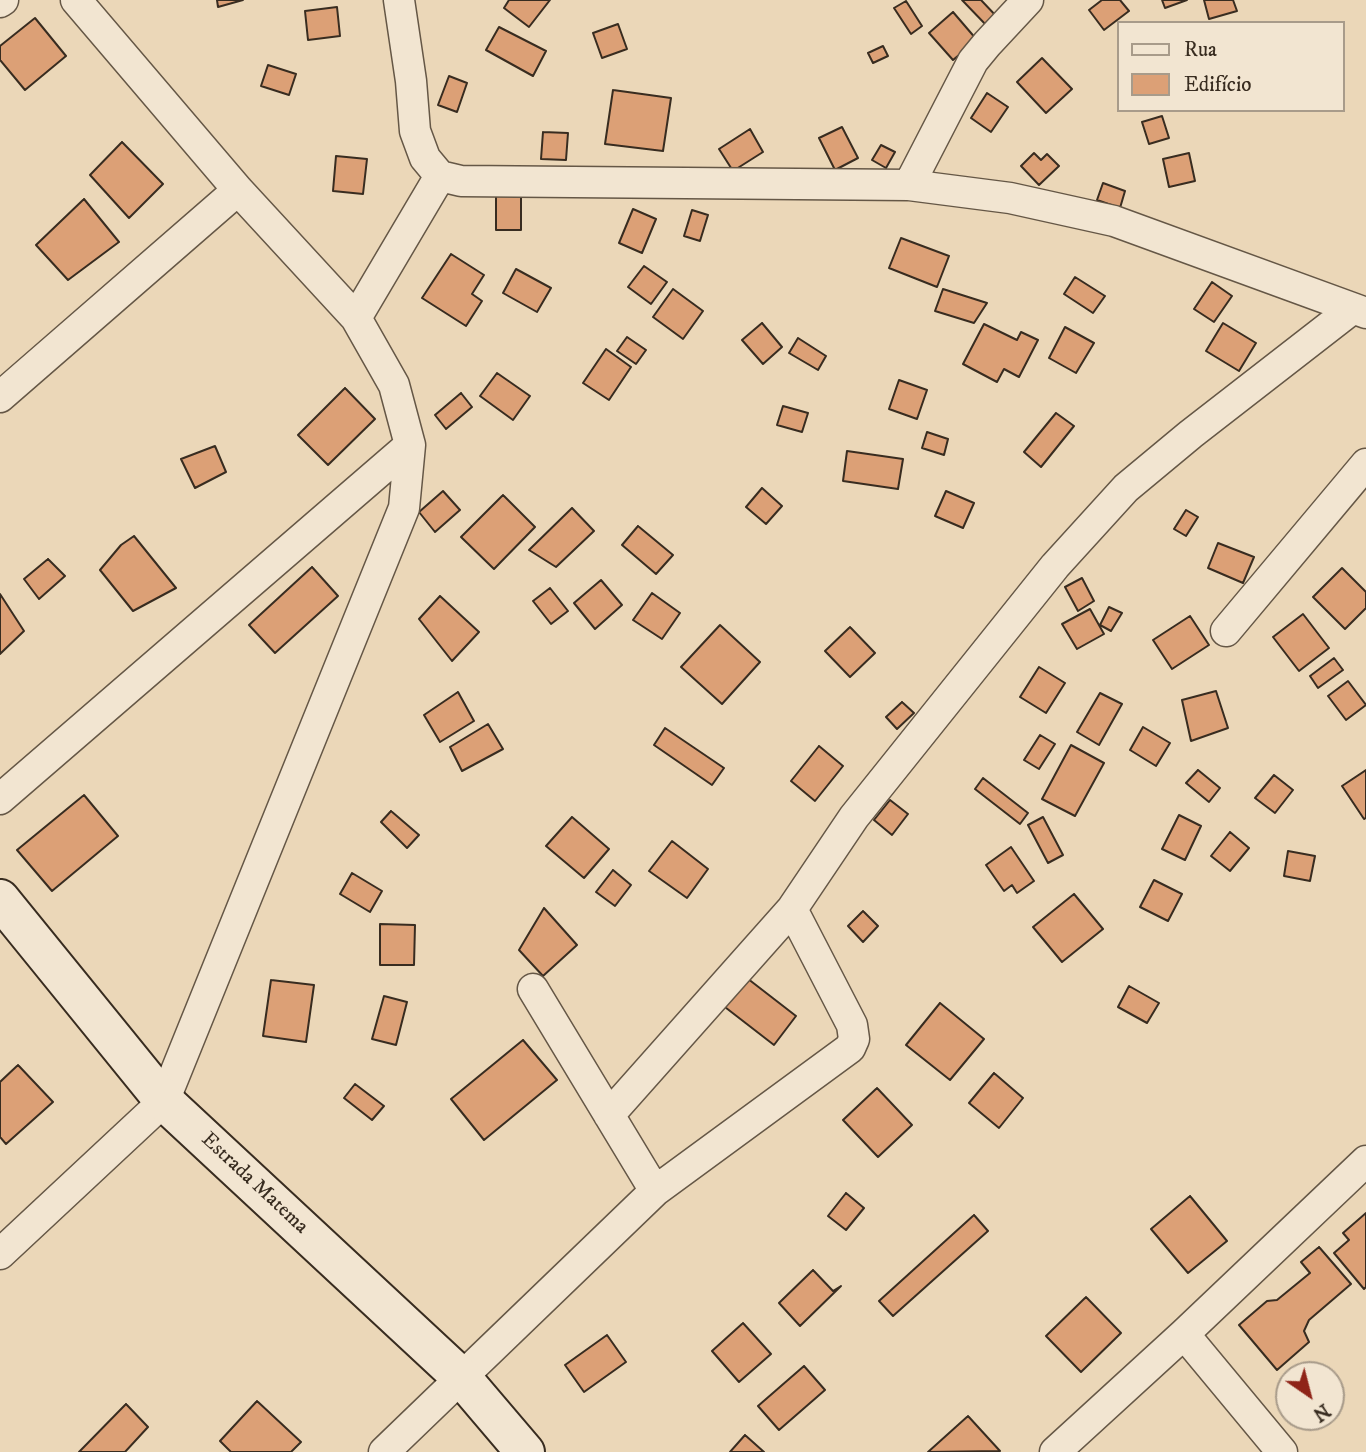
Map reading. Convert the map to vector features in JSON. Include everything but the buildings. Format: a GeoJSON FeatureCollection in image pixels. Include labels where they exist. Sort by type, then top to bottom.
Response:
{"type":"FeatureCollection","features":[{"type":"Feature","properties":{"kind":"street"},"geometry":{"type":"LineString","coordinates":[[0,1254],[164,1101],[404,508],[410,445],[394,385],[356,318],[238,190],[76,0]]}},
{"type":"Feature","properties":{"kind":"street"},"geometry":{"type":"LineString","coordinates":[[399,0],[415,131],[425,158],[440,176],[461,181],[909,185],[1010,198],[1114,221],[1359,311]]}},
{"type":"Feature","properties":{"kind":"street"},"geometry":{"type":"LineString","coordinates":[[909,185],[973,61],[1028,0]]}},
{"type":"Feature","properties":{"kind":"street"},"geometry":{"type":"LineString","coordinates":[[356,318],[440,176]]}},
{"type":"Feature","properties":{"kind":"street"},"geometry":{"type":"LineString","coordinates":[[0,397],[238,190]]}},
{"type":"Feature","properties":{"kind":"street"},"geometry":{"type":"LineString","coordinates":[[609,1115],[792,909],[853,817],[1055,566],[1126,488],[1191,434],[1359,311]]}},
{"type":"Feature","properties":{"kind":"street"},"geometry":{"type":"LineString","coordinates":[[0,799],[410,445]]}},
{"type":"Feature","properties":{"kind":"street"},"geometry":{"type":"LineString","coordinates":[[1226,631],[1366,464]]}},
{"type":"Feature","properties":{"kind":"street","name":"Estrada Matema"},"geometry":{"type":"LineString","coordinates":[[0,899],[164,1101],[462,1378],[526,1452]]}},
{"type":"Feature","properties":{"kind":"street"},"geometry":{"type":"LineString","coordinates":[[384,1452],[655,1191],[850,1048],[854,1039],[852,1025],[792,909]]}},
{"type":"Feature","properties":{"kind":"street"},"geometry":{"type":"LineString","coordinates":[[533,989],[655,1191]]}},
{"type":"Feature","properties":{"kind":"street"},"geometry":{"type":"LineString","coordinates":[[1055,1452],[1366,1161]]}},
{"type":"Feature","properties":{"kind":"street"},"geometry":{"type":"LineString","coordinates":[[1184,1334],[1283,1452]]}}]}
